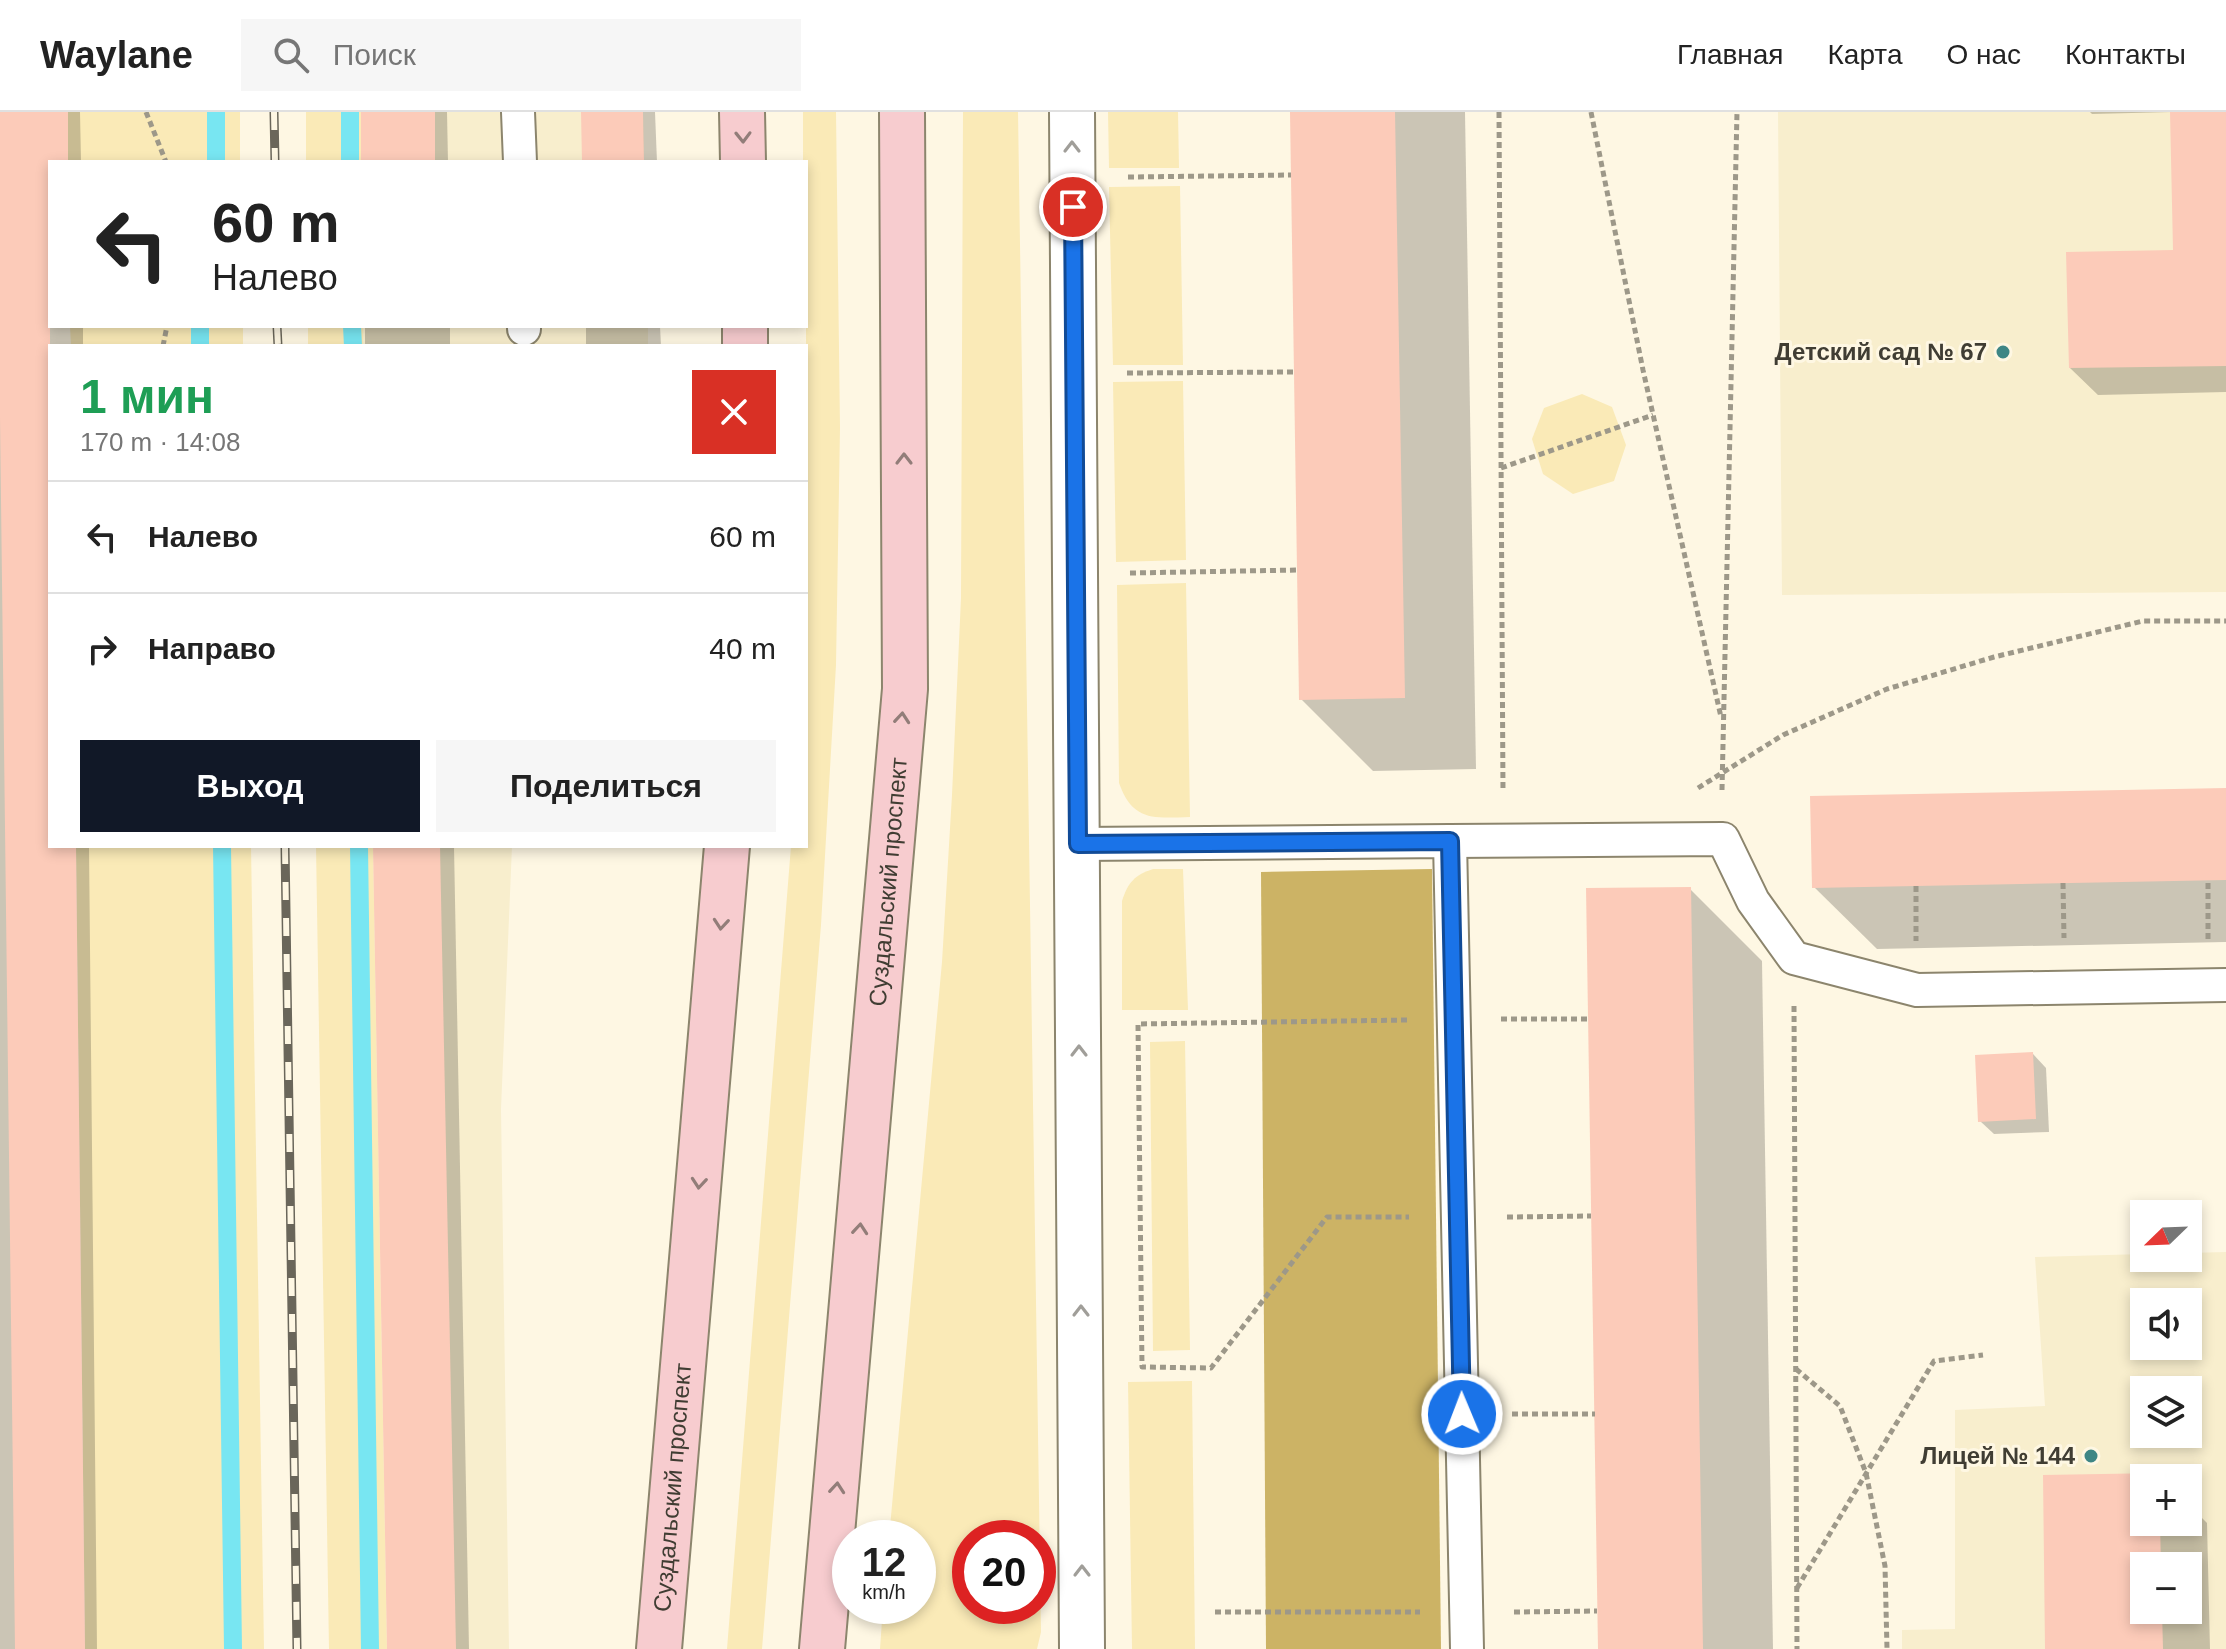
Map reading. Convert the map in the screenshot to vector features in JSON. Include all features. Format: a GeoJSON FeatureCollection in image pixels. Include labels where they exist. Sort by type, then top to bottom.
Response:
{"type":"FeatureCollection","features":[{"type":"Feature","properties":{"kind":"main road"},"geometry":{"type":"LineString","coordinates":[[742,112],[743,160]]}},
{"type":"Feature","properties":{"kind":"main road","name":"Суздальский проспект"},"geometry":{"type":"LineString","coordinates":[[822,1649],[905,689],[902,112]]}},
{"type":"Feature","properties":{"kind":"main road","name":"Суздальский проспект"},"geometry":{"type":"LineString","coordinates":[[659,1649],[727,848]]}},
{"type":"Feature","properties":{"kind":"street"},"geometry":{"type":"LineString","coordinates":[[1072,112],[1082,1649]]}},
{"type":"Feature","properties":{"kind":"lane"},"geometry":{"type":"LineString","coordinates":[[518,112],[520,160]]}},
{"type":"Feature","properties":{"kind":"lane"},"geometry":{"type":"LineString","coordinates":[[1078,844],[1723,839],[1753,901],[1794,958],[1917,990],[2226,985]]}},
{"type":"Feature","properties":{"kind":"lane"},"geometry":{"type":"LineString","coordinates":[[1450,841],[1467,1649]]}},
{"type":"Feature","properties":{"kind":"path"},"geometry":{"type":"LineString","coordinates":[[146,112],[165,160]]}},
{"type":"Feature","properties":{"kind":"path"},"geometry":{"type":"LineString","coordinates":[[1499,112],[1504,841]]}},
{"type":"Feature","properties":{"kind":"path"},"geometry":{"type":"LineString","coordinates":[[1591,112],[1653,415],[1723,727]]}},
{"type":"Feature","properties":{"kind":"path"},"geometry":{"type":"LineString","coordinates":[[1723,839],[1737,112]]}},
{"type":"Feature","properties":{"kind":"path"},"geometry":{"type":"LineString","coordinates":[[1123,177],[1291,175]]}},
{"type":"Feature","properties":{"kind":"path"},"geometry":{"type":"LineString","coordinates":[[1113,373],[1294,372]]}},
{"type":"Feature","properties":{"kind":"path"},"geometry":{"type":"LineString","coordinates":[[1501,468],[1653,415]]}},
{"type":"Feature","properties":{"kind":"path"},"geometry":{"type":"LineString","coordinates":[[1117,573],[1297,570]]}},
{"type":"Feature","properties":{"kind":"path"},"geometry":{"type":"LineString","coordinates":[[1625,839],[1722,772],[1783,735],[1887,689],[1994,657],[2143,621],[2226,621]]}},
{"type":"Feature","properties":{"kind":"path"},"geometry":{"type":"LineString","coordinates":[[1794,958],[1797,1649]]}},
{"type":"Feature","properties":{"kind":"path"},"geometry":{"type":"LineString","coordinates":[[1588,1019],[1138,1024],[1142,1367],[1211,1368],[1327,1217],[1591,1216]]}},
{"type":"Feature","properties":{"kind":"path"},"geometry":{"type":"LineString","coordinates":[[1797,1588],[1934,1361],[1983,1355]]}},
{"type":"Feature","properties":{"kind":"path"},"geometry":{"type":"LineString","coordinates":[[1796,1369],[1840,1406],[1866,1473],[1885,1566],[1887,1649]]}},
{"type":"Feature","properties":{"kind":"path"},"geometry":{"type":"LineString","coordinates":[[1462,1414],[1595,1414]]}},
{"type":"Feature","properties":{"kind":"path"},"geometry":{"type":"LineString","coordinates":[[1215,1612],[1597,1611]]}},
{"type":"Feature","properties":{"kind":"shaded area"},"geometry":{"type":"Polygon","coordinates":[[[68,112],[240,112],[240,160],[68,160],[68,112]]]}},
{"type":"Feature","properties":{"kind":"shaded area"},"geometry":{"type":"Polygon","coordinates":[[[306,112],[361,112],[361,160],[306,160],[306,112]]]}},
{"type":"Feature","properties":{"kind":"shaded area"},"geometry":{"type":"Polygon","coordinates":[[[361,112],[643,112],[644,160],[361,160],[361,112]]]}},
{"type":"Feature","properties":{"kind":"shaded area"},"geometry":{"type":"Polygon","coordinates":[[[803,112],[836,112],[840,428],[836,665],[821,925],[762,1649],[727,1649],[791,848],[808,848],[808,160],[803,160],[803,112]]]}},
{"type":"Feature","properties":{"kind":"shaded area"},"geometry":{"type":"Polygon","coordinates":[[[963,112],[1018,112],[1039,1520],[952,1520],[952,1624],[1041,1624],[1037,1649],[880,1649],[882,1624],[936,1624],[936,1520],[891,1520],[942,962],[961,598],[963,112]]]}},
{"type":"Feature","properties":{"kind":"shaded area"},"geometry":{"type":"Polygon","coordinates":[[[1108,112],[1178,112],[1179,168],[1109,168],[1108,112]]]}},
{"type":"Feature","properties":{"kind":"shaded area","name":"Детский сад № 67"},"geometry":{"type":"Polygon","coordinates":[[[1778,112],[2226,112],[2226,592],[1782,595],[1778,112]]]}},
{"type":"Feature","properties":{"kind":"shaded area"},"geometry":{"type":"Polygon","coordinates":[[[1180,186],[1183,365],[1113,365],[1109,187],[1180,186]]]}},
{"type":"Feature","properties":{"kind":"shaded area"},"geometry":{"type":"Polygon","coordinates":[[[70,328],[243,328],[243,344],[71,344],[70,328]]]}},
{"type":"Feature","properties":{"kind":"shaded area"},"geometry":{"type":"Polygon","coordinates":[[[308,328],[363,328],[363,344],[308,344],[308,328]]]}},
{"type":"Feature","properties":{"kind":"shaded area"},"geometry":{"type":"Polygon","coordinates":[[[363,328],[648,328],[648,344],[363,344],[363,328]]]}},
{"type":"Feature","properties":{"kind":"shaded area"},"geometry":{"type":"Polygon","coordinates":[[[1183,381],[1186,560],[1116,562],[1113,382],[1183,381]]]}},
{"type":"Feature","properties":{"kind":"shaded area"},"geometry":{"type":"Polygon","coordinates":[[[1582,394],[1612,407],[1626,445],[1614,481],[1573,494],[1543,474],[1532,439],[1544,408],[1582,394]]]}},
{"type":"Feature","properties":{"kind":"shaded area"},"geometry":{"type":"Polygon","coordinates":[[[1186,583],[1190,817],[1155,817],[1131,805],[1119,783],[1117,585],[1186,583]]]}},
{"type":"Feature","properties":{"kind":"shaded area"},"geometry":{"type":"Polygon","coordinates":[[[76,848],[251,848],[264,1649],[85,1649],[76,848]]]}},
{"type":"Feature","properties":{"kind":"shaded area"},"geometry":{"type":"Polygon","coordinates":[[[316,848],[373,848],[387,1649],[329,1649],[316,848]]]}},
{"type":"Feature","properties":{"kind":"shaded area"},"geometry":{"type":"Polygon","coordinates":[[[373,848],[512,848],[501,1109],[509,1649],[387,1649],[373,848]]]}},
{"type":"Feature","properties":{"kind":"shaded area"},"geometry":{"type":"Polygon","coordinates":[[[1153,869],[1183,869],[1188,1010],[1122,1010],[1122,901],[1133,880],[1153,869]]]}},
{"type":"Feature","properties":{"kind":"shaded area"},"geometry":{"type":"Polygon","coordinates":[[[1432,869],[1441,1649],[1266,1649],[1261,872],[1432,869]]]}},
{"type":"Feature","properties":{"kind":"shaded area"},"geometry":{"type":"Polygon","coordinates":[[[1185,1041],[1190,1350],[1153,1351],[1150,1042],[1185,1041]]]}},
{"type":"Feature","properties":{"kind":"shaded area","name":"Лицей № 144"},"geometry":{"type":"Polygon","coordinates":[[[2226,1252],[2226,1649],[1902,1649],[1902,1630],[1955,1629],[1955,1410],[2045,1406],[2035,1257],[2130,1254],[2130,1272],[2202,1272],[2202,1253],[2226,1252]]]}},
{"type":"Feature","properties":{"kind":"shaded area"},"geometry":{"type":"Polygon","coordinates":[[[1192,1381],[1195,1649],[1132,1649],[1128,1382],[1192,1381]]]}},
{"type":"Feature","properties":{"kind":"building"},"geometry":{"type":"Polygon","coordinates":[[[0,112],[68,112],[68,160],[48,160],[48,848],[76,848],[85,1649],[15,1649],[0,417],[0,112]]]}},
{"type":"Feature","properties":{"kind":"building"},"geometry":{"type":"Polygon","coordinates":[[[361,112],[435,112],[435,160],[361,160],[361,112]]]}},
{"type":"Feature","properties":{"kind":"building"},"geometry":{"type":"Polygon","coordinates":[[[581,112],[643,112],[644,160],[582,160],[581,112]]]}},
{"type":"Feature","properties":{"kind":"building"},"geometry":{"type":"Polygon","coordinates":[[[1290,112],[1395,112],[1405,698],[1299,700],[1290,112]]]}},
{"type":"Feature","properties":{"kind":"building"},"geometry":{"type":"Polygon","coordinates":[[[2170,112],[2226,112],[2226,366],[2069,368],[2066,252],[2173,250],[2170,112]]]}},
{"type":"Feature","properties":{"kind":"building"},"geometry":{"type":"Polygon","coordinates":[[[2226,788],[2226,880],[1812,888],[1810,796],[2226,788]]]}},
{"type":"Feature","properties":{"kind":"building"},"geometry":{"type":"Polygon","coordinates":[[[373,848],[440,848],[456,1649],[387,1649],[373,848]]]}},
{"type":"Feature","properties":{"kind":"building"},"geometry":{"type":"Polygon","coordinates":[[[1691,887],[1703,1649],[1598,1649],[1586,888],[1691,887]]]}},
{"type":"Feature","properties":{"kind":"building"},"geometry":{"type":"Polygon","coordinates":[[[2033,1052],[2036,1119],[1978,1122],[1975,1055],[2033,1052]]]}},
{"type":"Feature","properties":{"kind":"building"},"geometry":{"type":"Polygon","coordinates":[[[2130,1474],[2130,1536],[2160,1536],[2161,1552],[2130,1552],[2130,1624],[2162,1624],[2163,1649],[2045,1649],[2043,1475],[2130,1474]]]}},
{"type":"Feature","properties":{"kind":"waterway"},"geometry":{"type":"LineString","coordinates":[[216,112],[216,160]]}},
{"type":"Feature","properties":{"kind":"waterway"},"geometry":{"type":"LineString","coordinates":[[350,112],[350,160]]}},
{"type":"Feature","properties":{"kind":"waterway"},"geometry":{"type":"LineString","coordinates":[[200,328],[200,344]]}},
{"type":"Feature","properties":{"kind":"waterway"},"geometry":{"type":"LineString","coordinates":[[352,328],[353,344]]}},
{"type":"Feature","properties":{"kind":"waterway"},"geometry":{"type":"LineString","coordinates":[[222,848],[233,1649]]}},
{"type":"Feature","properties":{"kind":"waterway"},"geometry":{"type":"LineString","coordinates":[[359,848],[370,1649]]}},
{"type":"Feature","properties":{"kind":"railway"},"geometry":{"type":"LineString","coordinates":[[274,112],[275,160]]}},
{"type":"Feature","properties":{"kind":"railway"},"geometry":{"type":"LineString","coordinates":[[277,328],[278,344]]}},
{"type":"Feature","properties":{"kind":"railway"},"geometry":{"type":"LineString","coordinates":[[285,848],[297,1649]]}},
{"type":"Feature","properties":{"kind":"place","name":"Детский сад № 67"},"geometry":{"type":"Point","coordinates":[2003,352]}},
{"type":"Feature","properties":{"kind":"place","name":"Лицей № 144"},"geometry":{"type":"Point","coordinates":[2091,1456]}},
{"type":"Feature","properties":{"kind":"route"},"geometry":{"type":"LineString","coordinates":[[1073,207],[1078,844],[1450,841],[1462,1414]]}}]}
